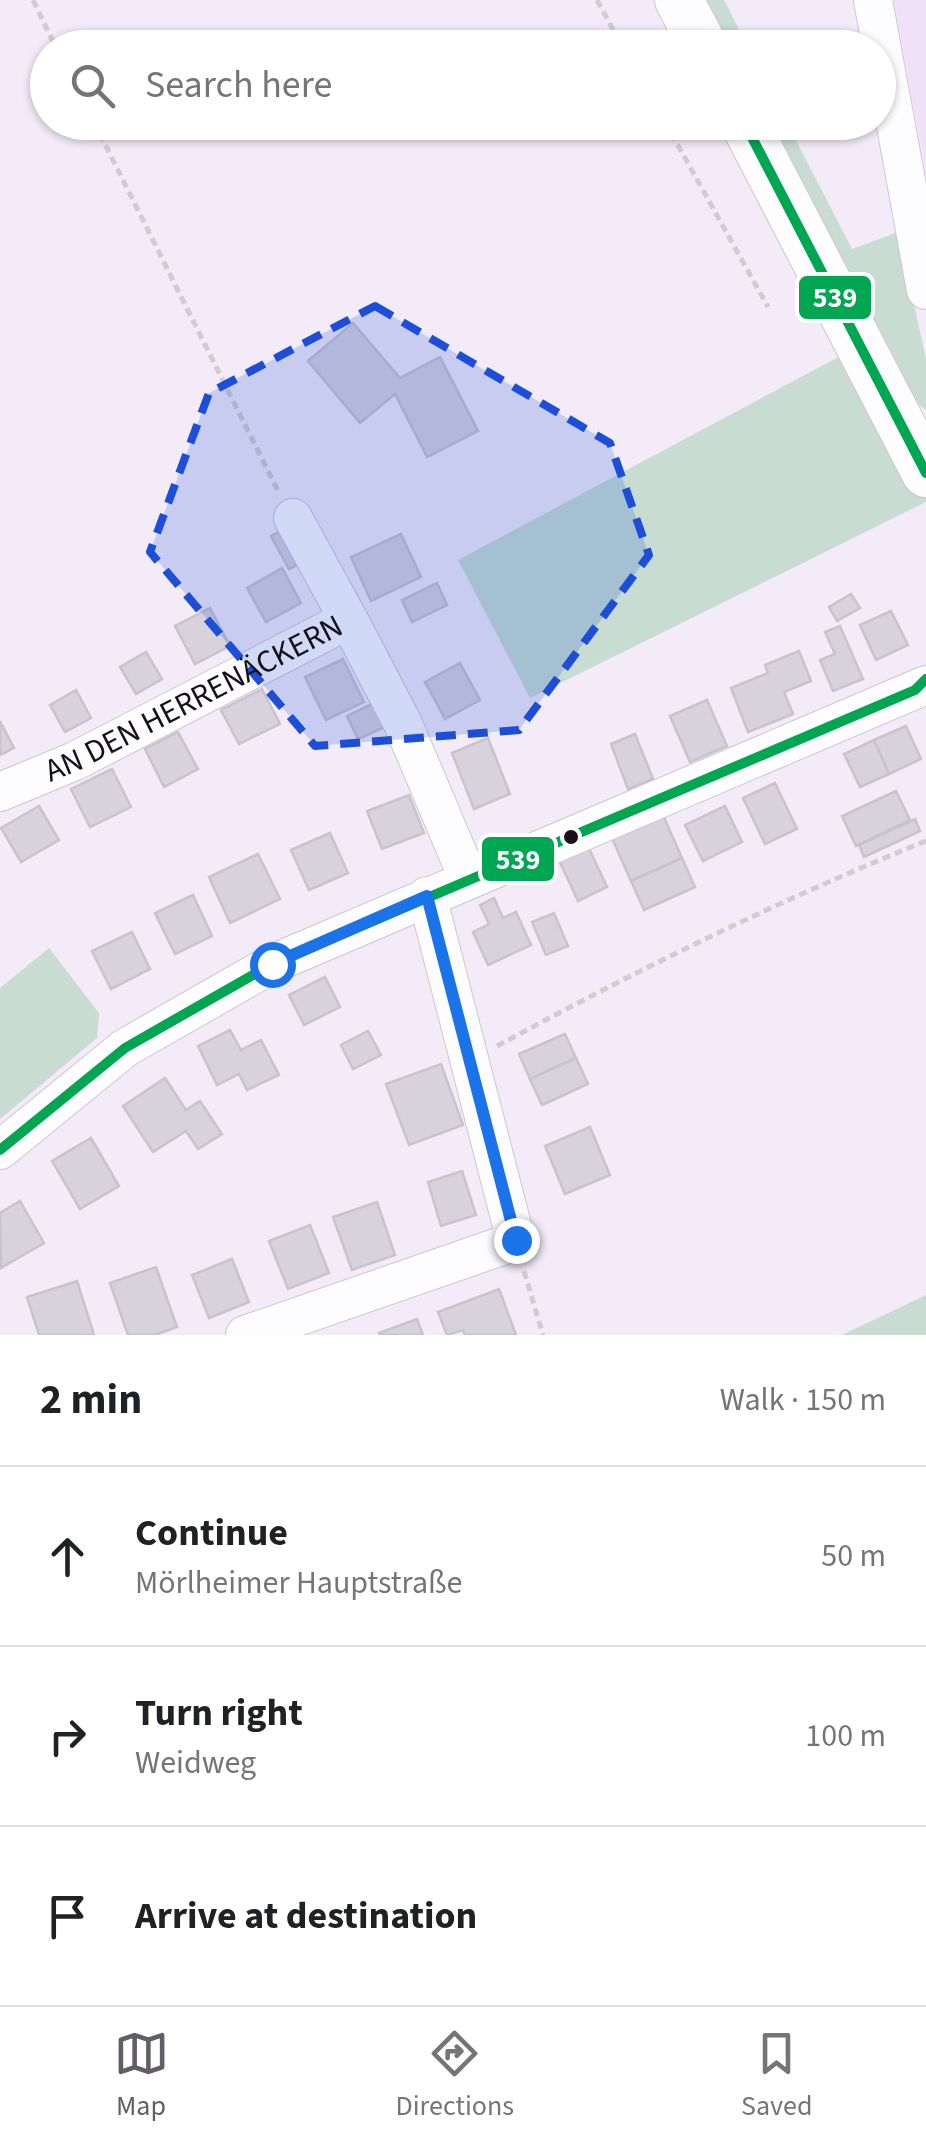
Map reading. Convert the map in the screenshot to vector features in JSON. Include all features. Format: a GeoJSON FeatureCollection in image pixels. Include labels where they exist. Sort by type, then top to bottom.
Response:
{"type":"FeatureCollection","features":[{"type":"Feature","properties":{"kind":"main road"},"geometry":{"type":"LineString","coordinates":[[679,0],[695,30]]}},
{"type":"Feature","properties":{"kind":"main road"},"geometry":{"type":"LineString","coordinates":[[753,140],[926,473]]}},
{"type":"Feature","properties":{"kind":"street"},"geometry":{"type":"LineString","coordinates":[[873,0],[878,30]]}},
{"type":"Feature","properties":{"kind":"street"},"geometry":{"type":"LineString","coordinates":[[896,126],[926,290]]}},
{"type":"Feature","properties":{"kind":"street"},"geometry":{"type":"LineString","coordinates":[[293,518],[352,626]]}},
{"type":"Feature","properties":{"kind":"street","name":"AN DEN HERRENÄCKERN"},"geometry":{"type":"LineString","coordinates":[[0,792],[74,761],[324,630],[340,624],[352,626],[403,724],[468,878]]}},
{"type":"Feature","properties":{"kind":"street"},"geometry":{"type":"LineString","coordinates":[[0,1150],[125,1048],[173,1017],[272,964],[923,686]]}},
{"type":"Feature","properties":{"kind":"street"},"geometry":{"type":"LineString","coordinates":[[245,1335],[516,1240],[427,896]]}},
{"type":"Feature","properties":{"kind":"path"},"geometry":{"type":"LineString","coordinates":[[33,0],[47,30]]}},
{"type":"Feature","properties":{"kind":"path"},"geometry":{"type":"LineString","coordinates":[[597,0],[614,30]]}},
{"type":"Feature","properties":{"kind":"path"},"geometry":{"type":"LineString","coordinates":[[103,140],[293,518]]}},
{"type":"Feature","properties":{"kind":"path"},"geometry":{"type":"LineString","coordinates":[[675,140],[768,306]]}},
{"type":"Feature","properties":{"kind":"path"},"geometry":{"type":"LineString","coordinates":[[472,1058],[574,1003],[926,841]]}},
{"type":"Feature","properties":{"kind":"path"},"geometry":{"type":"LineString","coordinates":[[516,1240],[543,1335]]}},
{"type":"Feature","properties":{"kind":"highlighted area"},"geometry":{"type":"Polygon","coordinates":[[[375,306],[610,443],[649,555],[519,730],[315,746],[150,552],[209,393],[375,306]]]}},
{"type":"Feature","properties":{"kind":"shaded area"},"geometry":{"type":"Polygon","coordinates":[[[894,0],[926,0],[926,170],[894,0]]]}},
{"type":"Feature","properties":{"kind":"green space"},"geometry":{"type":"Polygon","coordinates":[[[696,0],[724,0],[739,30],[712,30],[696,0]]]}},
{"type":"Feature","properties":{"kind":"green space"},"geometry":{"type":"Polygon","coordinates":[[[769,140],[796,140],[852,249],[898,232],[926,359],[926,410],[908,397],[769,140]]]}},
{"type":"Feature","properties":{"kind":"green space"},"geometry":{"type":"Polygon","coordinates":[[[861,345],[926,472],[926,502],[530,698],[458,560],[861,345]]]}},
{"type":"Feature","properties":{"kind":"green space"},"geometry":{"type":"Polygon","coordinates":[[[49,948],[99,1013],[97,1038],[0,1119],[0,988],[49,948]]]}},
{"type":"Feature","properties":{"kind":"green space"},"geometry":{"type":"Polygon","coordinates":[[[926,1295],[926,1335],[842,1335],[926,1295]]]}},
{"type":"Feature","properties":{"kind":"building"},"geometry":{"type":"Polygon","coordinates":[[[353,323],[400,378],[440,357],[478,431],[427,457],[395,394],[360,423],[308,361],[353,323]]]}},
{"type":"Feature","properties":{"kind":"building"},"geometry":{"type":"Polygon","coordinates":[[[288,527],[305,561],[289,569],[271,536],[288,527]]]}},
{"type":"Feature","properties":{"kind":"building"},"geometry":{"type":"Polygon","coordinates":[[[401,534],[421,577],[371,601],[351,557],[401,534]]]}},
{"type":"Feature","properties":{"kind":"building"},"geometry":{"type":"Polygon","coordinates":[[[282,568],[301,603],[266,622],[247,588],[282,568]]]}},
{"type":"Feature","properties":{"kind":"building"},"geometry":{"type":"Polygon","coordinates":[[[437,583],[447,605],[412,622],[402,600],[437,583]]]}},
{"type":"Feature","properties":{"kind":"building"},"geometry":{"type":"Polygon","coordinates":[[[851,594],[860,608],[837,621],[829,607],[851,594]]]}},
{"type":"Feature","properties":{"kind":"building"},"geometry":{"type":"Polygon","coordinates":[[[210,608],[230,646],[195,664],[175,626],[210,608]]]}},
{"type":"Feature","properties":{"kind":"building"},"geometry":{"type":"Polygon","coordinates":[[[891,611],[908,645],[876,660],[860,625],[891,611]]]}},
{"type":"Feature","properties":{"kind":"building"},"geometry":{"type":"Polygon","coordinates":[[[840,626],[863,679],[833,691],[820,660],[835,654],[825,632],[840,626]]]}},
{"type":"Feature","properties":{"kind":"building"},"geometry":{"type":"Polygon","coordinates":[[[799,651],[811,681],[784,692],[793,714],[748,732],[731,688],[768,673],[765,665],[799,651]]]}},
{"type":"Feature","properties":{"kind":"building"},"geometry":{"type":"Polygon","coordinates":[[[146,652],[162,679],[136,694],[120,667],[146,652]]]}},
{"type":"Feature","properties":{"kind":"building"},"geometry":{"type":"Polygon","coordinates":[[[343,659],[364,702],[326,720],[305,677],[343,659]]]}},
{"type":"Feature","properties":{"kind":"building"},"geometry":{"type":"Polygon","coordinates":[[[460,663],[480,700],[445,719],[425,682],[460,663]]]}},
{"type":"Feature","properties":{"kind":"building"},"geometry":{"type":"Polygon","coordinates":[[[262,689],[280,724],[239,744],[221,710],[262,689]]]}},
{"type":"Feature","properties":{"kind":"building"},"geometry":{"type":"Polygon","coordinates":[[[76,690],[91,718],[65,732],[50,705],[76,690]]]}},
{"type":"Feature","properties":{"kind":"building"},"geometry":{"type":"Polygon","coordinates":[[[707,700],[727,746],[690,762],[670,716],[707,700]]]}},
{"type":"Feature","properties":{"kind":"building"},"geometry":{"type":"Polygon","coordinates":[[[374,703],[385,727],[358,739],[347,716],[374,703]]]}},
{"type":"Feature","properties":{"kind":"building"},"geometry":{"type":"Polygon","coordinates":[[[0,721],[14,748],[0,755],[0,721]]]}},
{"type":"Feature","properties":{"kind":"building"},"geometry":{"type":"Polygon","coordinates":[[[906,726],[921,759],[889,774],[874,740],[906,726]]]}},
{"type":"Feature","properties":{"kind":"building"},"geometry":{"type":"Polygon","coordinates":[[[178,732],[198,769],[164,787],[145,749],[178,732]]]}},
{"type":"Feature","properties":{"kind":"building"},"geometry":{"type":"Polygon","coordinates":[[[635,734],[653,779],[628,789],[611,744],[635,734]]]}},
{"type":"Feature","properties":{"kind":"building"},"geometry":{"type":"Polygon","coordinates":[[[488,738],[510,794],[474,809],[452,753],[488,738]]]}},
{"type":"Feature","properties":{"kind":"building"},"geometry":{"type":"Polygon","coordinates":[[[874,740],[889,774],[860,787],[844,754],[874,740]]]}},
{"type":"Feature","properties":{"kind":"building"},"geometry":{"type":"Polygon","coordinates":[[[112,769],[131,807],[90,827],[71,789],[112,769]]]}},
{"type":"Feature","properties":{"kind":"building"},"geometry":{"type":"Polygon","coordinates":[[[775,783],[797,829],[765,844],[743,798],[775,783]]]}},
{"type":"Feature","properties":{"kind":"building"},"geometry":{"type":"Polygon","coordinates":[[[896,791],[910,820],[856,846],[842,816],[896,791]]]}},
{"type":"Feature","properties":{"kind":"building"},"geometry":{"type":"Polygon","coordinates":[[[409,795],[424,833],[382,849],[367,811],[409,795]]]}},
{"type":"Feature","properties":{"kind":"building"},"geometry":{"type":"Polygon","coordinates":[[[39,806],[59,840],[21,862],[1,828],[39,806]]]}},
{"type":"Feature","properties":{"kind":"building"},"geometry":{"type":"Polygon","coordinates":[[[725,806],[742,842],[703,861],[685,825],[725,806]]]}},
{"type":"Feature","properties":{"kind":"building"},"geometry":{"type":"Polygon","coordinates":[[[662,813],[682,858],[631,881],[611,836],[662,813]]]}},
{"type":"Feature","properties":{"kind":"building"},"geometry":{"type":"Polygon","coordinates":[[[915,819],[920,831],[864,857],[859,845],[915,819]]]}},
{"type":"Feature","properties":{"kind":"building"},"geometry":{"type":"Polygon","coordinates":[[[330,833],[348,873],[309,890],[291,850],[330,833]]]}},
{"type":"Feature","properties":{"kind":"building"},"geometry":{"type":"Polygon","coordinates":[[[586,842],[607,887],[578,901],[557,856],[586,842]]]}},
{"type":"Feature","properties":{"kind":"building"},"geometry":{"type":"Polygon","coordinates":[[[258,854],[280,899],[230,923],[209,877],[258,854]]]}},
{"type":"Feature","properties":{"kind":"building"},"geometry":{"type":"Polygon","coordinates":[[[682,858],[695,887],[644,910],[631,881],[682,858]]]}},
{"type":"Feature","properties":{"kind":"building"},"geometry":{"type":"Polygon","coordinates":[[[193,895],[212,936],[175,954],[155,913],[193,895]]]}},
{"type":"Feature","properties":{"kind":"building"},"geometry":{"type":"Polygon","coordinates":[[[494,898],[503,918],[516,912],[531,945],[488,965],[473,932],[489,924],[480,905],[494,898]]]}},
{"type":"Feature","properties":{"kind":"building"},"geometry":{"type":"Polygon","coordinates":[[[554,913],[568,946],[546,955],[532,922],[554,913]]]}},
{"type":"Feature","properties":{"kind":"building"},"geometry":{"type":"Polygon","coordinates":[[[132,932],[150,969],[111,989],[92,951],[132,932]]]}},
{"type":"Feature","properties":{"kind":"building"},"geometry":{"type":"Polygon","coordinates":[[[325,977],[340,1007],[304,1025],[289,995],[325,977]]]}},
{"type":"Feature","properties":{"kind":"building"},"geometry":{"type":"Polygon","coordinates":[[[230,1030],[241,1050],[261,1040],[279,1075],[247,1090],[239,1074],[217,1085],[198,1046],[230,1030]]]}},
{"type":"Feature","properties":{"kind":"building"},"geometry":{"type":"Polygon","coordinates":[[[368,1031],[381,1055],[353,1069],[341,1045],[368,1031]]]}},
{"type":"Feature","properties":{"kind":"building"},"geometry":{"type":"Polygon","coordinates":[[[565,1034],[576,1058],[530,1079],[519,1054],[565,1034]]]}},
{"type":"Feature","properties":{"kind":"building"},"geometry":{"type":"Polygon","coordinates":[[[576,1058],[588,1084],[542,1105],[530,1079],[576,1058]]]}},
{"type":"Feature","properties":{"kind":"building"},"geometry":{"type":"Polygon","coordinates":[[[441,1064],[463,1125],[409,1145],[386,1084],[441,1064]]]}},
{"type":"Feature","properties":{"kind":"building"},"geometry":{"type":"Polygon","coordinates":[[[165,1078],[186,1110],[200,1101],[222,1134],[198,1149],[186,1131],[153,1152],[123,1106],[165,1078]]]}},
{"type":"Feature","properties":{"kind":"building"},"geometry":{"type":"Polygon","coordinates":[[[590,1127],[610,1175],[565,1194],[545,1146],[590,1127]]]}},
{"type":"Feature","properties":{"kind":"building"},"geometry":{"type":"Polygon","coordinates":[[[91,1138],[119,1186],[80,1209],[52,1161],[91,1138]]]}},
{"type":"Feature","properties":{"kind":"building"},"geometry":{"type":"Polygon","coordinates":[[[462,1171],[476,1215],[441,1226],[428,1182],[462,1171]]]}},
{"type":"Feature","properties":{"kind":"building"},"geometry":{"type":"Polygon","coordinates":[[[20,1201],[44,1243],[1,1268],[0,1213],[20,1201]]]}},
{"type":"Feature","properties":{"kind":"building"},"geometry":{"type":"Polygon","coordinates":[[[377,1202],[395,1255],[352,1270],[333,1217],[377,1202]]]}},
{"type":"Feature","properties":{"kind":"building"},"geometry":{"type":"Polygon","coordinates":[[[310,1225],[329,1273],[288,1289],[269,1241],[310,1225]]]}},
{"type":"Feature","properties":{"kind":"building"},"geometry":{"type":"Polygon","coordinates":[[[232,1259],[249,1302],[209,1318],[192,1275],[232,1259]]]}},
{"type":"Feature","properties":{"kind":"building"},"geometry":{"type":"Polygon","coordinates":[[[156,1267],[177,1327],[155,1335],[128,1335],[110,1283],[156,1267]]]}},
{"type":"Feature","properties":{"kind":"building"},"geometry":{"type":"Polygon","coordinates":[[[77,1281],[94,1335],[39,1335],[27,1297],[77,1281]]]}},
{"type":"Feature","properties":{"kind":"building"},"geometry":{"type":"Polygon","coordinates":[[[499,1289],[516,1335],[465,1335],[463,1330],[447,1335],[438,1312],[499,1289]]]}},
{"type":"Feature","properties":{"kind":"building"},"geometry":{"type":"Polygon","coordinates":[[[417,1319],[423,1335],[379,1333],[417,1319]]]}},
{"type":"Feature","properties":{"kind":"transit line","name":"539"},"geometry":{"type":"LineString","coordinates":[[753,140],[926,473]]}},
{"type":"Feature","properties":{"kind":"transit line","name":"539"},"geometry":{"type":"LineString","coordinates":[[0,1150],[125,1048],[272,964],[915,690],[926,679]]}},
{"type":"Feature","properties":{"kind":"route"},"geometry":{"type":"LineString","coordinates":[[272,964],[427,896],[516,1240]]}}]}
